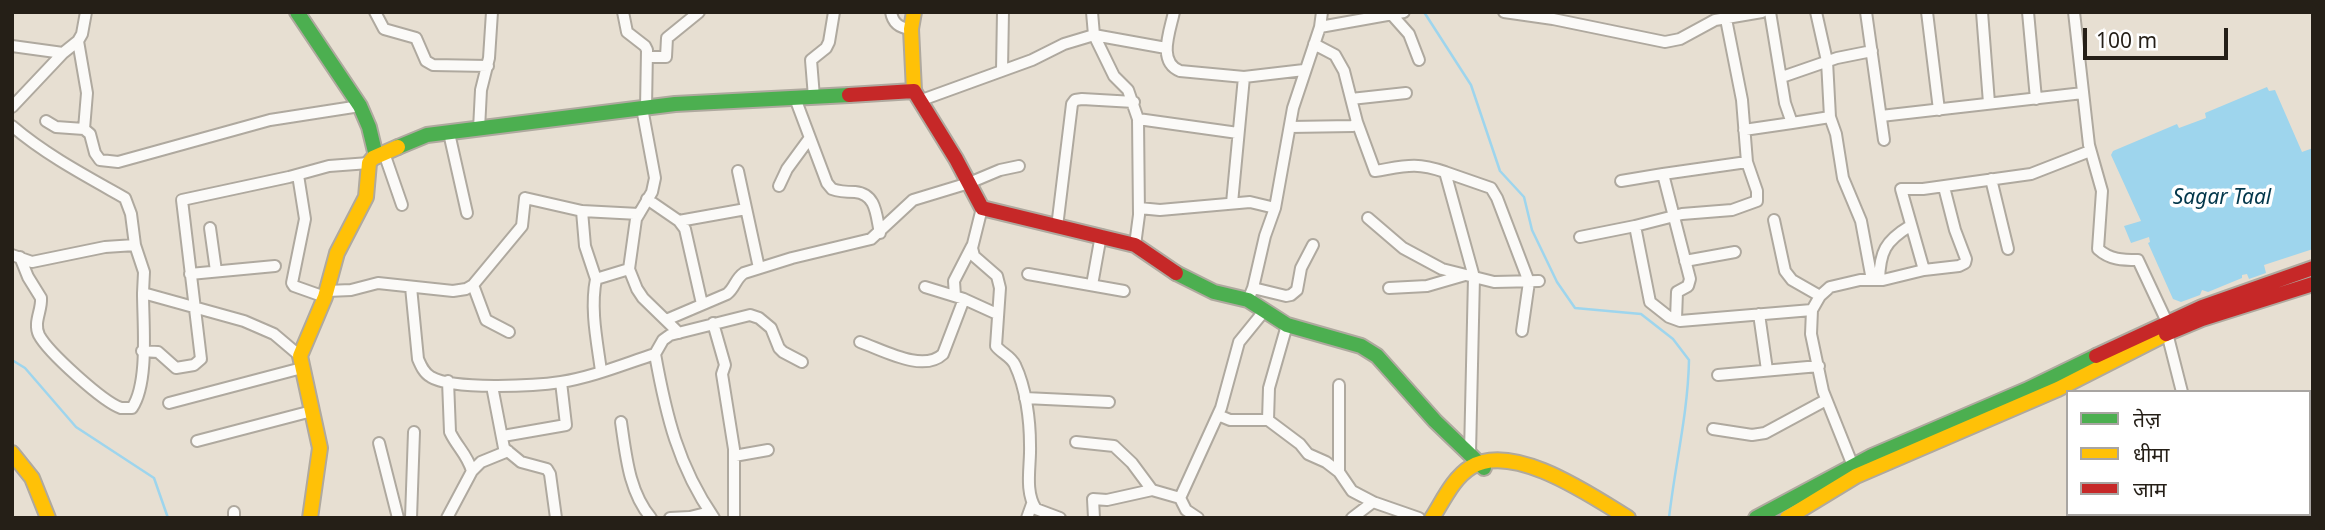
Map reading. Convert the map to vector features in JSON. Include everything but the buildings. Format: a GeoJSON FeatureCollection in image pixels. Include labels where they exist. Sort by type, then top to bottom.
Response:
{"type":"FeatureCollection","features":[{"type":"Feature","properties":{"kind":"street"},"geometry":{"type":"LineString","coordinates":[[12,107],[63,53],[78,41],[86,12]]}},
{"type":"Feature","properties":{"kind":"street"},"geometry":{"type":"LineString","coordinates":[[297,12],[360,106],[369,127],[376,157],[402,205]]}},
{"type":"Feature","properties":{"kind":"street"},"geometry":{"type":"LineString","coordinates":[[375,12],[384,29],[416,37],[425,61],[433,65],[488,65]]}},
{"type":"Feature","properties":{"kind":"street"},"geometry":{"type":"LineString","coordinates":[[479,129],[481,90],[488,65],[492,12]]}},
{"type":"Feature","properties":{"kind":"street"},"geometry":{"type":"LineString","coordinates":[[624,12],[627,32],[645,46],[647,57],[644,108],[656,178],[636,219],[629,269],[637,289],[679,332]]}},
{"type":"Feature","properties":{"kind":"street"},"geometry":{"type":"LineString","coordinates":[[647,57],[666,57],[667,38],[699,12]]}},
{"type":"Feature","properties":{"kind":"street"},"geometry":{"type":"LineString","coordinates":[[814,97],[811,60],[829,42],[834,12]]}},
{"type":"Feature","properties":{"kind":"street"},"geometry":{"type":"LineString","coordinates":[[891,12],[897,25],[911,29]]}},
{"type":"Feature","properties":{"kind":"street"},"geometry":{"type":"LineString","coordinates":[[860,342],[915,361],[927,362],[943,354],[960,298],[954,281],[972,246],[982,208],[916,96],[911,29],[914,12]]}},
{"type":"Feature","properties":{"kind":"street"},"geometry":{"type":"LineString","coordinates":[[1002,70],[1003,12]]}},
{"type":"Feature","properties":{"kind":"street"},"geometry":{"type":"LineString","coordinates":[[1092,12],[1094,35],[1114,76],[1128,90],[1138,120],[1139,208],[1135,245]]}},
{"type":"Feature","properties":{"kind":"street"},"geometry":{"type":"LineString","coordinates":[[1174,12],[1166,48],[1171,65],[1181,71],[1244,78],[1304,70]]}},
{"type":"Feature","properties":{"kind":"street"},"geometry":{"type":"LineString","coordinates":[[1251,294],[1265,236],[1275,208],[1304,70],[1320,27],[1322,12]]}},
{"type":"Feature","properties":{"kind":"street"},"geometry":{"type":"LineString","coordinates":[[1504,12],[1562,16],[1665,42],[1680,39],[1715,20],[1762,12]]}},
{"type":"Feature","properties":{"kind":"street"},"geometry":{"type":"LineString","coordinates":[[1770,12],[1785,103],[1792,123]]}},
{"type":"Feature","properties":{"kind":"street"},"geometry":{"type":"LineString","coordinates":[[1816,12],[1827,61],[1830,117],[1836,134],[1843,178],[1861,221],[1875,280]]}},
{"type":"Feature","properties":{"kind":"street"},"geometry":{"type":"LineString","coordinates":[[1866,12],[1885,140]]}},
{"type":"Feature","properties":{"kind":"street"},"geometry":{"type":"LineString","coordinates":[[1927,12],[1939,110]]}},
{"type":"Feature","properties":{"kind":"street"},"geometry":{"type":"LineString","coordinates":[[1982,12],[1989,103]]}},
{"type":"Feature","properties":{"kind":"street"},"geometry":{"type":"LineString","coordinates":[[2028,12],[2036,99]]}},
{"type":"Feature","properties":{"kind":"street"},"geometry":{"type":"LineString","coordinates":[[2074,12],[2090,151],[2102,191],[2098,249],[2106,257],[2138,260],[2167,328],[2182,390]]}},
{"type":"Feature","properties":{"kind":"street"},"geometry":{"type":"LineString","coordinates":[[1320,27],[1398,14],[1419,60]]}},
{"type":"Feature","properties":{"kind":"street"},"geometry":{"type":"LineString","coordinates":[[1580,237],[1673,216],[1732,209],[1757,201],[1757,191],[1747,162],[1742,100],[1726,19]]}},
{"type":"Feature","properties":{"kind":"street"},"geometry":{"type":"LineString","coordinates":[[142,351],[158,352],[176,368],[199,363],[201,359],[182,200],[376,157],[427,135],[675,104],[814,97],[916,96],[1032,60],[1064,44],[1094,35],[1166,48]]}},
{"type":"Feature","properties":{"kind":"street"},"geometry":{"type":"LineString","coordinates":[[78,41],[87,93],[84,129]]}},
{"type":"Feature","properties":{"kind":"street"},"geometry":{"type":"LineString","coordinates":[[1314,44],[1335,55],[1344,71],[1357,122],[1375,171],[1423,165],[1491,188],[1534,281],[1522,331]]}},
{"type":"Feature","properties":{"kind":"street"},"geometry":{"type":"LineString","coordinates":[[12,46],[63,53]]}},
{"type":"Feature","properties":{"kind":"street"},"geometry":{"type":"LineString","coordinates":[[1782,77],[1827,61],[1872,51]]}},
{"type":"Feature","properties":{"kind":"street"},"geometry":{"type":"LineString","coordinates":[[1232,203],[1244,78]]}},
{"type":"Feature","properties":{"kind":"street"},"geometry":{"type":"LineString","coordinates":[[1351,99],[1406,93]]}},
{"type":"Feature","properties":{"kind":"street"},"geometry":{"type":"LineString","coordinates":[[1881,116],[2083,93]]}},
{"type":"Feature","properties":{"kind":"street"},"geometry":{"type":"LineString","coordinates":[[795,98],[809,139],[832,189],[859,192],[868,196],[873,201],[880,233]]}},
{"type":"Feature","properties":{"kind":"street"},"geometry":{"type":"LineString","coordinates":[[1056,227],[1072,104],[1075,100],[1082,99],[1134,102]]}},
{"type":"Feature","properties":{"kind":"street"},"geometry":{"type":"LineString","coordinates":[[46,121],[56,127],[84,129],[90,134],[95,153],[100,160],[118,162],[270,120],[360,106]]}},
{"type":"Feature","properties":{"kind":"street"},"geometry":{"type":"LineString","coordinates":[[1744,130],[1830,117]]}},
{"type":"Feature","properties":{"kind":"street"},"geometry":{"type":"LineString","coordinates":[[1138,120],[1238,133]]}},
{"type":"Feature","properties":{"kind":"street"},"geometry":{"type":"LineString","coordinates":[[1290,128],[1353,126],[1357,122]]}},
{"type":"Feature","properties":{"kind":"street"},"geometry":{"type":"LineString","coordinates":[[12,126],[74,170],[125,198],[144,272],[142,351],[137,401],[132,408],[122,408],[111,402],[67,367],[39,335],[36,322],[41,298],[16,256]]}},
{"type":"Feature","properties":{"kind":"street"},"geometry":{"type":"LineString","coordinates":[[449,132],[467,213]]}},
{"type":"Feature","properties":{"kind":"street"},"geometry":{"type":"LineString","coordinates":[[779,186],[787,169],[809,139]]}},
{"type":"Feature","properties":{"kind":"street"},"geometry":{"type":"LineString","coordinates":[[1924,270],[1900,188],[1944,187],[2031,174],[2090,151]]}},
{"type":"Feature","properties":{"kind":"street"},"geometry":{"type":"LineString","coordinates":[[301,362],[326,294],[337,253],[366,197],[376,157]]}},
{"type":"Feature","properties":{"kind":"street"},"geometry":{"type":"LineString","coordinates":[[1621,181],[1747,162]]}},
{"type":"Feature","properties":{"kind":"street"},"geometry":{"type":"LineString","coordinates":[[666,320],[727,294],[733,290],[737,277],[759,268],[871,239],[913,200],[1019,166]]}},
{"type":"Feature","properties":{"kind":"street"},"geometry":{"type":"LineString","coordinates":[[738,171],[759,268]]}},
{"type":"Feature","properties":{"kind":"street"},"geometry":{"type":"LineString","coordinates":[[1440,518],[1478,461],[1470,276],[1445,172]]}},
{"type":"Feature","properties":{"kind":"street"},"geometry":{"type":"LineString","coordinates":[[1663,174],[1690,284],[1675,296],[1676,319]]}},
{"type":"Feature","properties":{"kind":"street"},"geometry":{"type":"LineString","coordinates":[[298,175],[305,219],[292,283],[294,286],[326,294],[379,283],[453,291],[466,289],[473,285],[523,226],[525,198],[582,211],[639,214]]}},
{"type":"Feature","properties":{"kind":"street"},"geometry":{"type":"LineString","coordinates":[[1991,179],[2008,249]]}},
{"type":"Feature","properties":{"kind":"street"},"geometry":{"type":"LineString","coordinates":[[1853,466],[1826,400],[1811,334],[1812,310],[1820,296],[1830,287],[1965,263],[1944,187]]}},
{"type":"Feature","properties":{"kind":"street"},"geometry":{"type":"LineString","coordinates":[[647,199],[679,221],[685,229],[702,304]]}},
{"type":"Feature","properties":{"kind":"street"},"geometry":{"type":"LineString","coordinates":[[1139,208],[1160,210],[1250,202],[1275,208]]}},
{"type":"Feature","properties":{"kind":"street"},"geometry":{"type":"LineString","coordinates":[[982,208],[1135,245],[1169,270],[1214,292],[1292,295],[1297,290],[1301,268],[1313,245]]}},
{"type":"Feature","properties":{"kind":"street"},"geometry":{"type":"LineString","coordinates":[[679,221],[746,209]]}},
{"type":"Feature","properties":{"kind":"street"},"geometry":{"type":"LineString","coordinates":[[582,211],[585,246],[596,279],[593,291],[595,334],[601,371]]}},
{"type":"Feature","properties":{"kind":"street"},"geometry":{"type":"LineString","coordinates":[[1368,218],[1404,247],[1442,269],[1494,282],[1534,281]]}},
{"type":"Feature","properties":{"kind":"street"},"geometry":{"type":"LineString","coordinates":[[1774,220],[1785,271],[1792,280],[1820,296]]}},
{"type":"Feature","properties":{"kind":"street"},"geometry":{"type":"LineString","coordinates":[[1634,226],[1650,302],[1669,317],[1676,319],[1812,310]]}},
{"type":"Feature","properties":{"kind":"street"},"geometry":{"type":"LineString","coordinates":[[1875,280],[1887,244],[1910,226]]}},
{"type":"Feature","properties":{"kind":"street"},"geometry":{"type":"LineString","coordinates":[[210,228],[215,271]]}},
{"type":"Feature","properties":{"kind":"street"},"geometry":{"type":"LineString","coordinates":[[1092,285],[1101,235]]}},
{"type":"Feature","properties":{"kind":"street"},"geometry":{"type":"LineString","coordinates":[[16,256],[32,262],[105,247],[135,245]]}},
{"type":"Feature","properties":{"kind":"street"},"geometry":{"type":"LineString","coordinates":[[972,246],[974,256],[997,276],[1000,288],[996,346],[1015,366],[1025,398],[1031,444],[1032,504],[1027,518]]}},
{"type":"Feature","properties":{"kind":"street"},"geometry":{"type":"LineString","coordinates":[[1685,261],[1735,252]]}},
{"type":"Feature","properties":{"kind":"street"},"geometry":{"type":"LineString","coordinates":[[190,274],[275,266]]}},
{"type":"Feature","properties":{"kind":"street"},"geometry":{"type":"LineString","coordinates":[[1796,515],[1856,476],[2058,389],[2202,307],[2313,268]]}},
{"type":"Feature","properties":{"kind":"street"},"geometry":{"type":"LineString","coordinates":[[596,279],[629,269]]}},
{"type":"Feature","properties":{"kind":"street"},"geometry":{"type":"LineString","coordinates":[[1028,274],[1124,290]]}},
{"type":"Feature","properties":{"kind":"street"},"geometry":{"type":"LineString","coordinates":[[1389,288],[1427,286],[1470,276]]}},
{"type":"Feature","properties":{"kind":"street"},"geometry":{"type":"LineString","coordinates":[[1756,518],[1853,466],[2167,328],[2313,284]]}},
{"type":"Feature","properties":{"kind":"street"},"geometry":{"type":"LineString","coordinates":[[473,285],[486,320],[509,332]]}},
{"type":"Feature","properties":{"kind":"street"},"geometry":{"type":"LineString","coordinates":[[411,287],[418,359],[432,378],[492,386],[561,382],[655,354]]}},
{"type":"Feature","properties":{"kind":"street"},"geometry":{"type":"LineString","coordinates":[[925,287],[997,314]]}},
{"type":"Feature","properties":{"kind":"street"},"geometry":{"type":"LineString","coordinates":[[143,292],[244,321],[274,334],[301,362],[320,448],[310,518]]}},
{"type":"Feature","properties":{"kind":"street"},"geometry":{"type":"LineString","coordinates":[[1251,294],[1265,310],[1287,325],[1361,346],[1377,356],[1435,421],[1478,461],[1549,481],[1612,518]]}},
{"type":"Feature","properties":{"kind":"street"},"geometry":{"type":"LineString","coordinates":[[1198,518],[1184,514],[1180,498],[1218,415],[1239,342],[1265,310]]}},
{"type":"Feature","properties":{"kind":"street"},"geometry":{"type":"LineString","coordinates":[[1759,314],[1767,370]]}},
{"type":"Feature","properties":{"kind":"street"},"geometry":{"type":"LineString","coordinates":[[670,518],[712,515],[675,444],[668,422],[655,354],[663,340],[679,332],[744,315],[759,318],[771,328],[779,348],[802,362]]}},
{"type":"Feature","properties":{"kind":"street"},"geometry":{"type":"LineString","coordinates":[[713,323],[725,365],[722,374],[734,456],[734,518]]}},
{"type":"Feature","properties":{"kind":"street"},"geometry":{"type":"LineString","coordinates":[[1269,420],[1269,388],[1287,325]]}},
{"type":"Feature","properties":{"kind":"street"},"geometry":{"type":"LineString","coordinates":[[169,403],[301,362]]}},
{"type":"Feature","properties":{"kind":"street"},"geometry":{"type":"LineString","coordinates":[[1718,375],[1819,366]]}},
{"type":"Feature","properties":{"kind":"street"},"geometry":{"type":"LineString","coordinates":[[448,381],[450,432],[468,456],[472,471]]}},
{"type":"Feature","properties":{"kind":"street"},"geometry":{"type":"LineString","coordinates":[[503,436],[566,425],[561,382]]}},
{"type":"Feature","properties":{"kind":"street"},"geometry":{"type":"LineString","coordinates":[[1339,385],[1339,472]]}},
{"type":"Feature","properties":{"kind":"street"},"geometry":{"type":"LineString","coordinates":[[492,386],[504,448],[521,462],[547,469],[556,518]]}},
{"type":"Feature","properties":{"kind":"street"},"geometry":{"type":"LineString","coordinates":[[1025,398],[1109,402]]}},
{"type":"Feature","properties":{"kind":"street"},"geometry":{"type":"LineString","coordinates":[[1713,429],[1752,435],[1765,433],[1826,400]]}},
{"type":"Feature","properties":{"kind":"street"},"geometry":{"type":"LineString","coordinates":[[197,441],[312,411]]}},
{"type":"Feature","properties":{"kind":"street"},"geometry":{"type":"LineString","coordinates":[[1218,415],[1230,420],[1269,420],[1300,444],[1308,454],[1326,462],[1339,472],[1352,491],[1373,502],[1419,518]]}},
{"type":"Feature","properties":{"kind":"street"},"geometry":{"type":"LineString","coordinates":[[621,422],[627,467],[637,500],[644,505],[651,518]]}},
{"type":"Feature","properties":{"kind":"street"},"geometry":{"type":"LineString","coordinates":[[411,518],[414,432]]}},
{"type":"Feature","properties":{"kind":"street"},"geometry":{"type":"LineString","coordinates":[[1076,442],[1114,446],[1132,463],[1152,489]]}},
{"type":"Feature","properties":{"kind":"street"},"geometry":{"type":"LineString","coordinates":[[379,443],[398,518]]}},
{"type":"Feature","properties":{"kind":"street"},"geometry":{"type":"LineString","coordinates":[[734,456],[768,450]]}},
{"type":"Feature","properties":{"kind":"street"},"geometry":{"type":"LineString","coordinates":[[447,518],[472,471],[481,462],[508,452]]}},
{"type":"Feature","properties":{"kind":"street"},"geometry":{"type":"LineString","coordinates":[[12,453],[32,478],[48,518]]}},
{"type":"Feature","properties":{"kind":"street"},"geometry":{"type":"LineString","coordinates":[[1432,518],[1465,472],[1478,461],[1501,460],[1525,465],[1562,479],[1628,518]]}},
{"type":"Feature","properties":{"kind":"street"},"geometry":{"type":"LineString","coordinates":[[1094,518],[1096,514],[1093,499],[1107,500],[1152,489],[1180,498]]}},
{"type":"Feature","properties":{"kind":"street"},"geometry":{"type":"LineString","coordinates":[[1352,518],[1373,502]]}},
{"type":"Feature","properties":{"kind":"street"},"geometry":{"type":"LineString","coordinates":[[1032,504],[1040,511],[1060,518]]}},
{"type":"Feature","properties":{"kind":"water","name":"Sagar Taal"},"geometry":{"type":"Polygon","coordinates":[[[2267,87],[2269,91],[2275,90],[2302,152],[2313,148],[2313,249],[2264,265],[2266,273],[2249,279],[2247,274],[2242,275],[2242,278],[2208,292],[2202,290],[2200,295],[2181,302],[2173,299],[2148,243],[2149,237],[2131,243],[2124,226],[2141,221],[2111,155],[2113,151],[2177,124],[2179,128],[2206,118],[2205,113],[2267,87]]]}},
{"type":"Feature","properties":{"kind":"waterway"},"geometry":{"type":"LineString","coordinates":[[1424,12],[1471,85],[1500,171],[1524,197],[1532,230],[1557,282],[1575,308],[1641,314],[1673,339],[1689,360],[1684,419],[1669,518]]}},
{"type":"Feature","properties":{"kind":"waterway"},"geometry":{"type":"LineString","coordinates":[[12,360],[25,368],[76,427],[154,478],[168,518]]}},
{"type":"Feature","properties":{"kind":"traffic: fast"},"geometry":{"type":"LineString","coordinates":[[297,12],[360,106],[369,127],[376,156]]}},
{"type":"Feature","properties":{"kind":"traffic: fast"},"geometry":{"type":"LineString","coordinates":[[398,147],[427,135],[675,104],[849,95]]}},
{"type":"Feature","properties":{"kind":"traffic: fast"},"geometry":{"type":"LineString","coordinates":[[1176,273],[1214,292],[1248,300],[1287,325],[1361,346],[1377,356],[1435,421],[1484,468]]}},
{"type":"Feature","properties":{"kind":"traffic: fast"},"geometry":{"type":"LineString","coordinates":[[1756,518],[1872,456],[2026,390],[2096,356]]}},
{"type":"Feature","properties":{"kind":"traffic: slow"},"geometry":{"type":"LineString","coordinates":[[914,12],[911,29],[914,91]]}},
{"type":"Feature","properties":{"kind":"traffic: slow"},"geometry":{"type":"LineString","coordinates":[[310,518],[320,448],[300,356],[325,297],[337,253],[366,197],[369,163],[373,158],[398,147]]}},
{"type":"Feature","properties":{"kind":"traffic: slow"},"geometry":{"type":"LineString","coordinates":[[1787,518],[1856,476],[2058,389],[2166,334]]}},
{"type":"Feature","properties":{"kind":"traffic: slow"},"geometry":{"type":"LineString","coordinates":[[12,453],[32,478],[48,518]]}},
{"type":"Feature","properties":{"kind":"traffic: slow"},"geometry":{"type":"LineString","coordinates":[[1432,518],[1459,477],[1471,467],[1488,461],[1508,461],[1530,466],[1574,485],[1628,518]]}},
{"type":"Feature","properties":{"kind":"traffic: jam"},"geometry":{"type":"LineString","coordinates":[[849,95],[914,91],[956,159],[982,208],[1135,245],[1176,273]]}},
{"type":"Feature","properties":{"kind":"traffic: jam"},"geometry":{"type":"LineString","coordinates":[[2096,356],[2202,307],[2313,268]]}},
{"type":"Feature","properties":{"kind":"traffic: jam"},"geometry":{"type":"LineString","coordinates":[[2166,334],[2202,319],[2313,284]]}}]}
